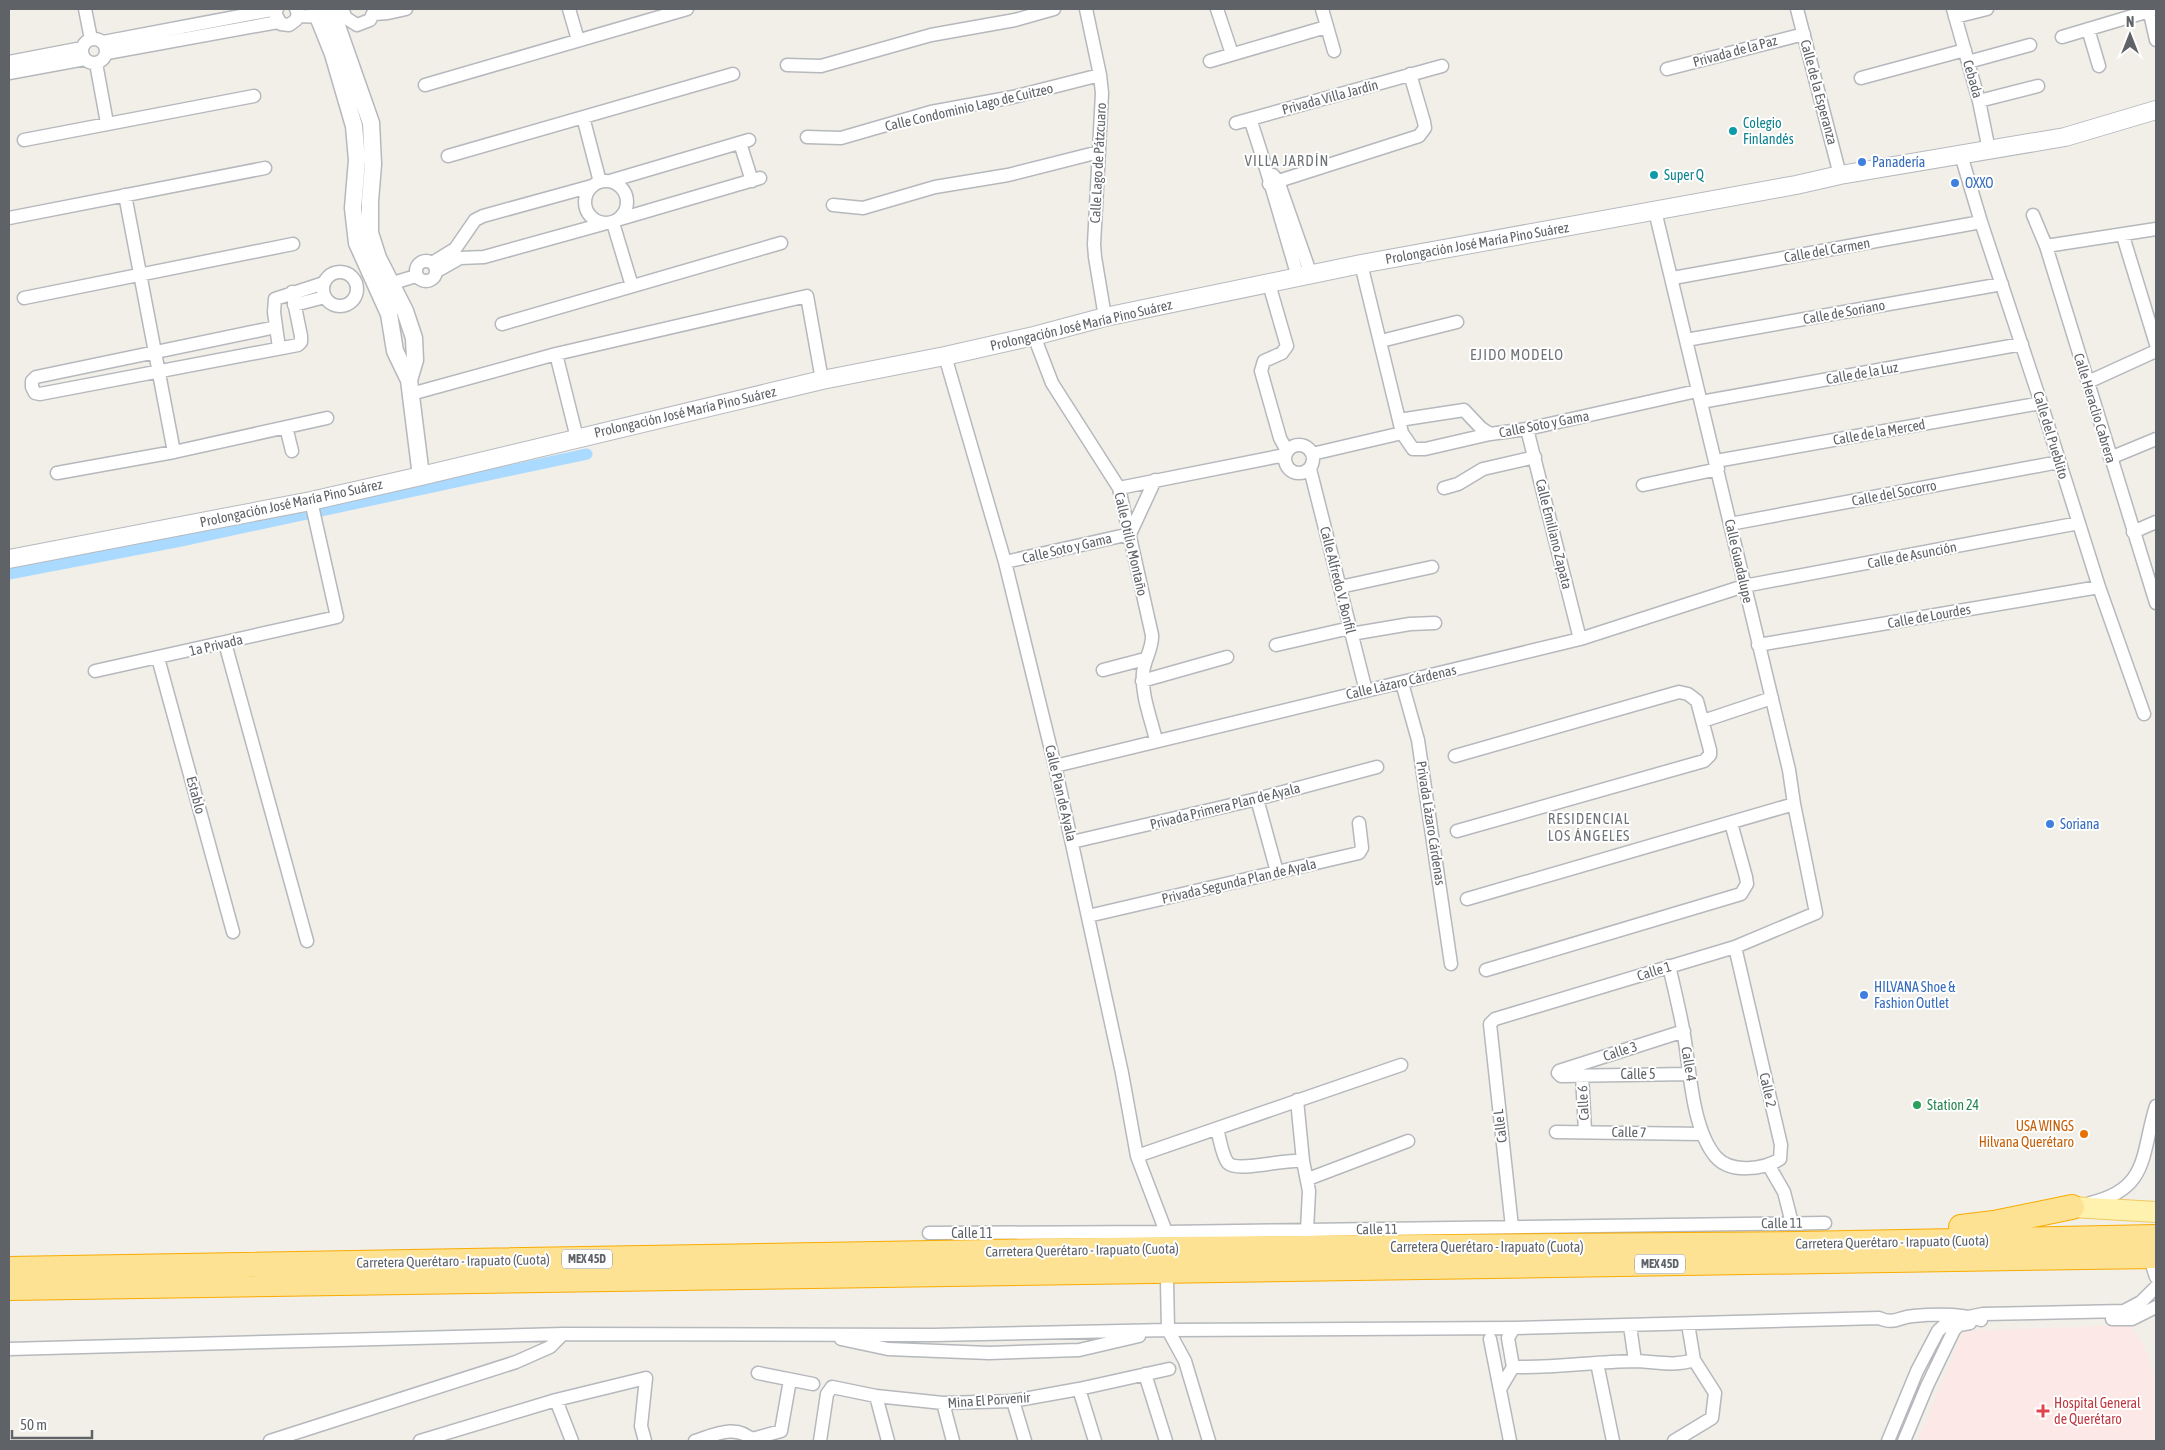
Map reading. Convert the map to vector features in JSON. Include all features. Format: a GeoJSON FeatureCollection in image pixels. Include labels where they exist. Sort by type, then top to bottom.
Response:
{"type":"FeatureCollection","features":[{"type":"Feature","properties":{"kind":"highway"},"geometry":{"type":"LineString","coordinates":[[1795,1234],[1994,1223],[2072,1207]]}},
{"type":"Feature","properties":{"kind":"highway"},"geometry":{"type":"LineString","coordinates":[[2056,1238],[2156,1222]]}},
{"type":"Feature","properties":{"kind":"highway","name":"Carretera Querétaro - Irapuato (Cuota)"},"geometry":{"type":"LineString","coordinates":[[9,1269],[1155,1249],[1795,1234],[2056,1238],[2156,1236]]}},
{"type":"Feature","properties":{"kind":"highway","name":"Carretera Querétaro - Irapuato (Cuota)"},"geometry":{"type":"LineString","coordinates":[[9,1288],[2098,1257],[2156,1272]]}},
{"type":"Feature","properties":{"kind":"main road","name":"Prolongación José María Pino Suárez"},"geometry":{"type":"LineString","coordinates":[[9,560],[311,501],[822,380],[945,356],[1034,336],[1106,317],[1361,264],[1656,211],[1840,175],[2065,137],[2156,110]]}},
{"type":"Feature","properties":{"kind":"main road"},"geometry":{"type":"LineString","coordinates":[[2072,1207],[2156,1212]]}},
{"type":"Feature","properties":{"kind":"street"},"geometry":{"type":"LineString","coordinates":[[85,9],[107,123]]}},
{"type":"Feature","properties":{"kind":"street"},"geometry":{"type":"LineString","coordinates":[[9,73],[94,51],[277,13],[289,25],[296,20],[297,13],[331,13],[358,25],[364,24],[375,12],[388,14],[406,9]]}},
{"type":"Feature","properties":{"kind":"street"},"geometry":{"type":"LineString","coordinates":[[569,9],[578,40]]}},
{"type":"Feature","properties":{"kind":"street"},"geometry":{"type":"LineString","coordinates":[[425,85],[687,9]]}},
{"type":"Feature","properties":{"kind":"street"},"geometry":{"type":"LineString","coordinates":[[787,65],[821,66],[931,35],[1015,20],[1054,9]]}},
{"type":"Feature","properties":{"kind":"street","name":"Calle Lago de Pátzcuaro"},"geometry":{"type":"LineString","coordinates":[[1086,9],[1102,93],[1094,257],[1106,317]]}},
{"type":"Feature","properties":{"kind":"street"},"geometry":{"type":"LineString","coordinates":[[1217,9],[1232,54]]}},
{"type":"Feature","properties":{"kind":"street"},"geometry":{"type":"LineString","coordinates":[[1322,9],[1334,51]]}},
{"type":"Feature","properties":{"kind":"street","name":"Calle de la Esperanza"},"geometry":{"type":"LineString","coordinates":[[1797,9],[1840,175]]}},
{"type":"Feature","properties":{"kind":"street"},"geometry":{"type":"LineString","coordinates":[[1954,13],[1987,9]]}},
{"type":"Feature","properties":{"kind":"street"},"geometry":{"type":"LineString","coordinates":[[2062,37],[2152,10],[2156,40]]}},
{"type":"Feature","properties":{"kind":"street"},"geometry":{"type":"LineString","coordinates":[[331,13],[372,122],[374,164],[370,201],[370,233],[384,285],[404,311],[414,338],[415,360],[410,387],[421,476]]}},
{"type":"Feature","properties":{"kind":"street","name":"Cebada"},"geometry":{"type":"LineString","coordinates":[[1954,13],[1979,101],[1989,150]]}},
{"type":"Feature","properties":{"kind":"street"},"geometry":{"type":"LineString","coordinates":[[1210,61],[1326,27]]}},
{"type":"Feature","properties":{"kind":"street"},"geometry":{"type":"LineString","coordinates":[[2088,29],[2099,66]]}},
{"type":"Feature","properties":{"kind":"street","name":"Privada de la Paz"},"geometry":{"type":"LineString","coordinates":[[1667,69],[1804,34]]}},
{"type":"Feature","properties":{"kind":"street"},"geometry":{"type":"LineString","coordinates":[[1861,78],[2030,45]]}},
{"type":"Feature","properties":{"kind":"street"},"geometry":{"type":"LineString","coordinates":[[9,62],[94,51]]}},
{"type":"Feature","properties":{"kind":"street","name":"Privada Villa Jardín"},"geometry":{"type":"LineString","coordinates":[[1236,123],[1442,66]]}},
{"type":"Feature","properties":{"kind":"street"},"geometry":{"type":"LineString","coordinates":[[448,156],[733,74]]}},
{"type":"Feature","properties":{"kind":"street"},"geometry":{"type":"LineString","coordinates":[[1274,182],[1419,136],[1425,128],[1410,74]]}},
{"type":"Feature","properties":{"kind":"street","name":"Calle Condominio Lago de Cuitzeo"},"geometry":{"type":"LineString","coordinates":[[807,137],[842,138],[931,112],[1013,97],[1100,75]]}},
{"type":"Feature","properties":{"kind":"street"},"geometry":{"type":"LineString","coordinates":[[1979,101],[2038,86]]}},
{"type":"Feature","properties":{"kind":"street"},"geometry":{"type":"LineString","coordinates":[[24,140],[254,96]]}},
{"type":"Feature","properties":{"kind":"street"},"geometry":{"type":"LineString","coordinates":[[583,117],[601,183]]}},
{"type":"Feature","properties":{"kind":"street"},"geometry":{"type":"LineString","coordinates":[[1250,119],[1274,182],[1304,276]]}},
{"type":"Feature","properties":{"kind":"street"},"geometry":{"type":"LineString","coordinates":[[357,286],[384,285],[416,276],[428,282],[435,278],[435,267],[458,253],[476,220],[483,216],[744,141],[756,179],[612,222],[484,257],[458,253]]}},
{"type":"Feature","properties":{"kind":"street"},"geometry":{"type":"LineString","coordinates":[[833,205],[863,208],[935,187],[1008,175],[1099,152]]}},
{"type":"Feature","properties":{"kind":"street","name":"Calle del Pueblito"},"geometry":{"type":"LineString","coordinates":[[1961,155],[2099,587],[2144,714]]}},
{"type":"Feature","properties":{"kind":"street"},"geometry":{"type":"LineString","coordinates":[[9,218],[265,168]]}},
{"type":"Feature","properties":{"kind":"street"},"geometry":{"type":"LineString","coordinates":[[601,183],[619,185],[625,192],[628,202],[626,211],[612,222],[595,221],[589,216],[585,208],[584,200],[587,192],[601,183]]}},
{"type":"Feature","properties":{"kind":"street"},"geometry":{"type":"LineString","coordinates":[[125,195],[174,452]]}},
{"type":"Feature","properties":{"kind":"street","name":"Calle Guadalupe"},"geometry":{"type":"LineString","coordinates":[[1656,211],[1789,770],[1816,913]]}},
{"type":"Feature","properties":{"kind":"street","name":"Calle Heraclio Cabrera"},"geometry":{"type":"LineString","coordinates":[[2033,215],[2046,246],[2156,603]]}},
{"type":"Feature","properties":{"kind":"street"},"geometry":{"type":"LineString","coordinates":[[612,222],[632,286]]}},
{"type":"Feature","properties":{"kind":"street","name":"Calle del Carmen"},"geometry":{"type":"LineString","coordinates":[[1673,278],[1981,222]]}},
{"type":"Feature","properties":{"kind":"street"},"geometry":{"type":"LineString","coordinates":[[2046,246],[2124,236],[2156,229]]}},
{"type":"Feature","properties":{"kind":"street"},"geometry":{"type":"LineString","coordinates":[[2124,236],[2156,344]]}},
{"type":"Feature","properties":{"kind":"street"},"geometry":{"type":"LineString","coordinates":[[502,324],[782,243]]}},
{"type":"Feature","properties":{"kind":"street"},"geometry":{"type":"LineString","coordinates":[[24,298],[140,273],[293,244]]}},
{"type":"Feature","properties":{"kind":"street"},"geometry":{"type":"LineString","coordinates":[[1361,264],[1402,433],[1413,448],[1425,449],[1490,434]]}},
{"type":"Feature","properties":{"kind":"street"},"geometry":{"type":"LineString","coordinates":[[279,348],[274,301],[278,297],[293,299],[325,297],[335,305],[348,304],[356,294],[357,286],[351,276],[339,272],[327,277],[324,283],[325,297]]}},
{"type":"Feature","properties":{"kind":"street"},"geometry":{"type":"LineString","coordinates":[[293,299],[324,283]]}},
{"type":"Feature","properties":{"kind":"street"},"geometry":{"type":"LineString","coordinates":[[1269,284],[1287,346],[1282,353],[1264,361],[1261,371],[1286,453]]}},
{"type":"Feature","properties":{"kind":"street","name":"Calle de Soriano"},"geometry":{"type":"LineString","coordinates":[[1686,340],[2002,284]]}},
{"type":"Feature","properties":{"kind":"street"},"geometry":{"type":"LineString","coordinates":[[410,387],[807,296],[822,380]]}},
{"type":"Feature","properties":{"kind":"street"},"geometry":{"type":"LineString","coordinates":[[276,327],[36,377],[32,382],[32,387],[35,393],[40,394],[298,345],[301,342],[293,299]]}},
{"type":"Feature","properties":{"kind":"street"},"geometry":{"type":"LineString","coordinates":[[1381,342],[1456,322]]}},
{"type":"Feature","properties":{"kind":"street","name":"Calle Otilio Montaño"},"geometry":{"type":"LineString","coordinates":[[1034,336],[1052,382],[1119,488],[1152,635],[1151,644],[1145,659],[1142,681],[1156,740]]}},
{"type":"Feature","properties":{"kind":"street","name":"Calle de la Luz"},"geometry":{"type":"LineString","coordinates":[[1699,397],[2022,344]]}},
{"type":"Feature","properties":{"kind":"street"},"geometry":{"type":"LineString","coordinates":[[2088,382],[2156,351]]}},
{"type":"Feature","properties":{"kind":"street"},"geometry":{"type":"LineString","coordinates":[[556,354],[577,438]]}},
{"type":"Feature","properties":{"kind":"street","name":"Calle Plan de Ayala"},"geometry":{"type":"LineString","coordinates":[[945,356],[1005,562],[1055,766],[1122,1073],[1137,1156],[1166,1237]]}},
{"type":"Feature","properties":{"kind":"street","name":"Calle Soto y Gama"},"geometry":{"type":"LineString","coordinates":[[1399,420],[1464,410],[1481,428],[1490,434],[1527,429],[1699,397]]}},
{"type":"Feature","properties":{"kind":"street","name":"Calle de la Merced"},"geometry":{"type":"LineString","coordinates":[[1642,486],[1717,465],[2041,403]]}},
{"type":"Feature","properties":{"kind":"street"},"geometry":{"type":"LineString","coordinates":[[56,473],[174,452],[327,418]]}},
{"type":"Feature","properties":{"kind":"street"},"geometry":{"type":"LineString","coordinates":[[286,427],[292,451]]}},
{"type":"Feature","properties":{"kind":"street","name":"Calle Emiliano Zapata"},"geometry":{"type":"LineString","coordinates":[[1527,429],[1580,639]]}},
{"type":"Feature","properties":{"kind":"street"},"geometry":{"type":"LineString","coordinates":[[1312,454],[1402,433]]}},
{"type":"Feature","properties":{"kind":"street"},"geometry":{"type":"LineString","coordinates":[[2110,458],[2156,439]]}},
{"type":"Feature","properties":{"kind":"street"},"geometry":{"type":"LineString","coordinates":[[1303,446],[1312,454],[1313,459],[1310,469],[1298,474],[1287,468],[1284,462],[1286,453],[1292,447],[1303,446]]}},
{"type":"Feature","properties":{"kind":"street"},"geometry":{"type":"LineString","coordinates":[[1119,488],[1286,453]]}},
{"type":"Feature","properties":{"kind":"street"},"geometry":{"type":"LineString","coordinates":[[1444,488],[1458,484],[1483,469],[1535,457]]}},
{"type":"Feature","properties":{"kind":"street","name":"Calle del Socorro"},"geometry":{"type":"LineString","coordinates":[[1730,524],[2059,462]]}},
{"type":"Feature","properties":{"kind":"street","name":"Calle Alfredo V. Bonfil"},"geometry":{"type":"LineString","coordinates":[[1310,469],[1366,691]]}},
{"type":"Feature","properties":{"kind":"street","name":"Calle Soto y Gama"},"geometry":{"type":"LineString","coordinates":[[1005,562],[1130,534],[1155,480]]}},
{"type":"Feature","properties":{"kind":"street","name":"1a Privada"},"geometry":{"type":"LineString","coordinates":[[95,671],[337,617],[311,501]]}},
{"type":"Feature","properties":{"kind":"street"},"geometry":{"type":"LineString","coordinates":[[2133,532],[2156,522]]}},
{"type":"Feature","properties":{"kind":"street","name":"Calle de Asunción"},"geometry":{"type":"LineString","coordinates":[[1744,586],[2080,523]]}},
{"type":"Feature","properties":{"kind":"street"},"geometry":{"type":"LineString","coordinates":[[1340,587],[1432,567]]}},
{"type":"Feature","properties":{"kind":"street","name":"Calle Lázaro Cárdenas"},"geometry":{"type":"LineString","coordinates":[[1055,766],[1156,740],[1402,683],[1580,639],[1744,586]]}},
{"type":"Feature","properties":{"kind":"street","name":"Calle de Lourdes"},"geometry":{"type":"LineString","coordinates":[[1758,645],[2099,587]]}},
{"type":"Feature","properties":{"kind":"street"},"geometry":{"type":"LineString","coordinates":[[1276,645],[1351,631],[1435,623]]}},
{"type":"Feature","properties":{"kind":"street"},"geometry":{"type":"LineString","coordinates":[[225,643],[307,941]]}},
{"type":"Feature","properties":{"kind":"street","name":"Establo"},"geometry":{"type":"LineString","coordinates":[[158,658],[233,932]]}},
{"type":"Feature","properties":{"kind":"street"},"geometry":{"type":"LineString","coordinates":[[1142,681],[1227,658]]}},
{"type":"Feature","properties":{"kind":"street"},"geometry":{"type":"LineString","coordinates":[[1103,670],[1145,659]]}},
{"type":"Feature","properties":{"kind":"street","name":"Privada Lázaro Cárdenas"},"geometry":{"type":"LineString","coordinates":[[1402,683],[1418,740],[1452,964]]}},
{"type":"Feature","properties":{"kind":"street"},"geometry":{"type":"LineString","coordinates":[[1455,756],[1679,692],[1688,694],[1697,700],[1710,750],[1710,755],[1704,761],[1457,831]]}},
{"type":"Feature","properties":{"kind":"street"},"geometry":{"type":"LineString","coordinates":[[1702,721],[1772,698]]}},
{"type":"Feature","properties":{"kind":"street","name":"Privada Primera Plan de Ayala"},"geometry":{"type":"LineString","coordinates":[[1072,842],[1257,799],[1377,767]]}},
{"type":"Feature","properties":{"kind":"street"},"geometry":{"type":"LineString","coordinates":[[1257,799],[1277,872]]}},
{"type":"Feature","properties":{"kind":"street"},"geometry":{"type":"LineString","coordinates":[[1467,899],[1794,804]]}},
{"type":"Feature","properties":{"kind":"street","name":"Privada Segunda Plan de Ayala"},"geometry":{"type":"LineString","coordinates":[[1088,916],[1359,853],[1362,848],[1358,823]]}},
{"type":"Feature","properties":{"kind":"street"},"geometry":{"type":"LineString","coordinates":[[1486,970],[1741,894],[1747,884],[1731,823]]}},
{"type":"Feature","properties":{"kind":"street","name":"Calle 1"},"geometry":{"type":"LineString","coordinates":[[1490,1024],[1495,1019],[1735,948],[1816,913]]}},
{"type":"Feature","properties":{"kind":"street","name":"Calle 2"},"geometry":{"type":"LineString","coordinates":[[1735,948],[1781,1145],[1780,1159],[1769,1166]]}},
{"type":"Feature","properties":{"kind":"street","name":"Calle 4"},"geometry":{"type":"LineString","coordinates":[[1669,966],[1684,1031],[1689,1074],[1703,1134],[1717,1158],[1733,1166],[1756,1168],[1769,1166]]}},
{"type":"Feature","properties":{"kind":"street","name":"Calle L"},"geometry":{"type":"LineString","coordinates":[[1490,1024],[1512,1227]]}},
{"type":"Feature","properties":{"kind":"street","name":"Calle 3"},"geometry":{"type":"LineString","coordinates":[[1558,1074],[1559,1071],[1684,1031]]}},
{"type":"Feature","properties":{"kind":"street"},"geometry":{"type":"LineString","coordinates":[[1137,1156],[1401,1065]]}},
{"type":"Feature","properties":{"kind":"street","name":"Calle 5"},"geometry":{"type":"LineString","coordinates":[[1558,1074],[1561,1076],[1582,1074],[1689,1074]]}},
{"type":"Feature","properties":{"kind":"street","name":"Calle 6"},"geometry":{"type":"LineString","coordinates":[[1582,1074],[1585,1131]]}},
{"type":"Feature","properties":{"kind":"street"},"geometry":{"type":"LineString","coordinates":[[1297,1100],[1300,1161],[1308,1179],[1310,1201],[1307,1230]]}},
{"type":"Feature","properties":{"kind":"street"},"geometry":{"type":"LineString","coordinates":[[2072,1207],[2108,1198],[2120,1191],[2136,1176],[2144,1159],[2156,1106]]}},
{"type":"Feature","properties":{"kind":"street"},"geometry":{"type":"LineString","coordinates":[[1217,1129],[1227,1162],[1232,1166],[1244,1167],[1300,1161]]}},
{"type":"Feature","properties":{"kind":"street","name":"Calle 7"},"geometry":{"type":"LineString","coordinates":[[1556,1132],[1703,1134]]}},
{"type":"Feature","properties":{"kind":"street"},"geometry":{"type":"LineString","coordinates":[[1308,1179],[1408,1141]]}},
{"type":"Feature","properties":{"kind":"street"},"geometry":{"type":"LineString","coordinates":[[1769,1166],[1784,1192],[1795,1234]]}},
{"type":"Feature","properties":{"kind":"street","name":"Calle 11"},"geometry":{"type":"LineString","coordinates":[[928,1233],[1166,1237],[1307,1230],[1512,1227],[1795,1234],[1825,1223]]}},
{"type":"Feature","properties":{"kind":"street"},"geometry":{"type":"LineString","coordinates":[[9,1349],[563,1334],[933,1334],[1168,1330],[1511,1333],[1559,1326],[1630,1326],[1879,1318],[1889,1322],[1914,1316],[2124,1311],[2141,1302],[2156,1272]]}},
{"type":"Feature","properties":{"kind":"street"},"geometry":{"type":"LineString","coordinates":[[1167,1281],[1168,1330],[1185,1361],[1209,1441]]}},
{"type":"Feature","properties":{"kind":"street"},"geometry":{"type":"LineString","coordinates":[[1904,1441],[1927,1386],[1954,1330],[1959,1325],[1981,1320],[2132,1319],[2156,1307]]}},
{"type":"Feature","properties":{"kind":"street"},"geometry":{"type":"LineString","coordinates":[[1888,1441],[1917,1371],[1938,1331],[1948,1322],[1968,1316],[1981,1320]]}},
{"type":"Feature","properties":{"kind":"street"},"geometry":{"type":"LineString","coordinates":[[1674,1441],[1712,1418],[1715,1393],[1694,1360],[1688,1324]]}},
{"type":"Feature","properties":{"kind":"street"},"geometry":{"type":"LineString","coordinates":[[1630,1326],[1635,1361]]}},
{"type":"Feature","properties":{"kind":"street"},"geometry":{"type":"LineString","coordinates":[[818,1334],[888,1349],[989,1353],[1079,1350],[1168,1330]]}},
{"type":"Feature","properties":{"kind":"street"},"geometry":{"type":"LineString","coordinates":[[1488,1333],[1510,1441]]}},
{"type":"Feature","properties":{"kind":"street"},"geometry":{"type":"LineString","coordinates":[[1500,1389],[1513,1367],[1511,1333]]}},
{"type":"Feature","properties":{"kind":"street"},"geometry":{"type":"LineString","coordinates":[[270,1441],[516,1362],[550,1347],[563,1334]]}},
{"type":"Feature","properties":{"kind":"street"},"geometry":{"type":"LineString","coordinates":[[1513,1367],[1545,1368],[1635,1361],[1681,1364],[1694,1360]]}},
{"type":"Feature","properties":{"kind":"street"},"geometry":{"type":"LineString","coordinates":[[1598,1363],[1607,1401],[1613,1441]]}},
{"type":"Feature","properties":{"kind":"street","name":"Mina El Porvenir"},"geometry":{"type":"LineString","coordinates":[[820,1441],[826,1394],[832,1387],[876,1396],[943,1403],[1013,1400],[1079,1389],[1170,1369]]}},
{"type":"Feature","properties":{"kind":"street"},"geometry":{"type":"LineString","coordinates":[[758,1373],[812,1384]]}},
{"type":"Feature","properties":{"kind":"street"},"geometry":{"type":"LineString","coordinates":[[1145,1374],[1166,1441]]}},
{"type":"Feature","properties":{"kind":"street"},"geometry":{"type":"LineString","coordinates":[[420,1441],[556,1400],[646,1378],[641,1426],[646,1440]]}},
{"type":"Feature","properties":{"kind":"street"},"geometry":{"type":"LineString","coordinates":[[695,1441],[726,1431],[737,1431],[752,1440],[781,1431],[790,1380]]}},
{"type":"Feature","properties":{"kind":"street"},"geometry":{"type":"LineString","coordinates":[[1079,1389],[1095,1441]]}},
{"type":"Feature","properties":{"kind":"street"},"geometry":{"type":"LineString","coordinates":[[876,1396],[888,1441]]}},
{"type":"Feature","properties":{"kind":"street"},"geometry":{"type":"LineString","coordinates":[[556,1400],[572,1441]]}},
{"type":"Feature","properties":{"kind":"street"},"geometry":{"type":"LineString","coordinates":[[1013,1400],[1025,1441]]}},
{"type":"Feature","properties":{"kind":"street"},"geometry":{"type":"LineString","coordinates":[[943,1403],[953,1441]]}},
{"type":"Feature","properties":{"kind":"shaded area","name":"Hospital General de Querétaro"},"geometry":{"type":"Polygon","coordinates":[[[2130,1325],[2144,1345],[2156,1381],[2156,1441],[1918,1441],[1963,1331],[2130,1325]]]}},
{"type":"Feature","properties":{"kind":"waterway"},"geometry":{"type":"LineString","coordinates":[[9,574],[181,541],[587,454]]}},
{"type":"Feature","properties":{"kind":"place","name":"Colegio Finlandés"},"geometry":{"type":"Point","coordinates":[1733,131]}},
{"type":"Feature","properties":{"kind":"place","name":"Panadería"},"geometry":{"type":"Point","coordinates":[1862,162]}},
{"type":"Feature","properties":{"kind":"place","name":"Super Q"},"geometry":{"type":"Point","coordinates":[1654,175]}},
{"type":"Feature","properties":{"kind":"place","name":"OXXO"},"geometry":{"type":"Point","coordinates":[1955,183]}},
{"type":"Feature","properties":{"kind":"place","name":"Soriana"},"geometry":{"type":"Point","coordinates":[2050,824]}},
{"type":"Feature","properties":{"kind":"place","name":"HILVANA Shoe & Fashion Outlet"},"geometry":{"type":"Point","coordinates":[1864,995]}},
{"type":"Feature","properties":{"kind":"place","name":"Station 24"},"geometry":{"type":"Point","coordinates":[1917,1105]}},
{"type":"Feature","properties":{"kind":"place","name":"USA WINGS Hilvana Querétaro"},"geometry":{"type":"Point","coordinates":[2084,1134]}},
{"type":"Feature","properties":{"kind":"place","name":"Hospital General de Querétaro"},"geometry":{"type":"Point","coordinates":[2043,1411]}},
{"type":"Feature","properties":{"kind":"district","name":"VILLA JARDÍN"},"geometry":{"type":"Point","coordinates":[1287,161]}},
{"type":"Feature","properties":{"kind":"district","name":"EJIDO MODELO"},"geometry":{"type":"Point","coordinates":[1517,355]}},
{"type":"Feature","properties":{"kind":"district","name":"RESIDENCIAL LOS ÁNGELES"},"geometry":{"type":"Point","coordinates":[1589,828]}}]}
